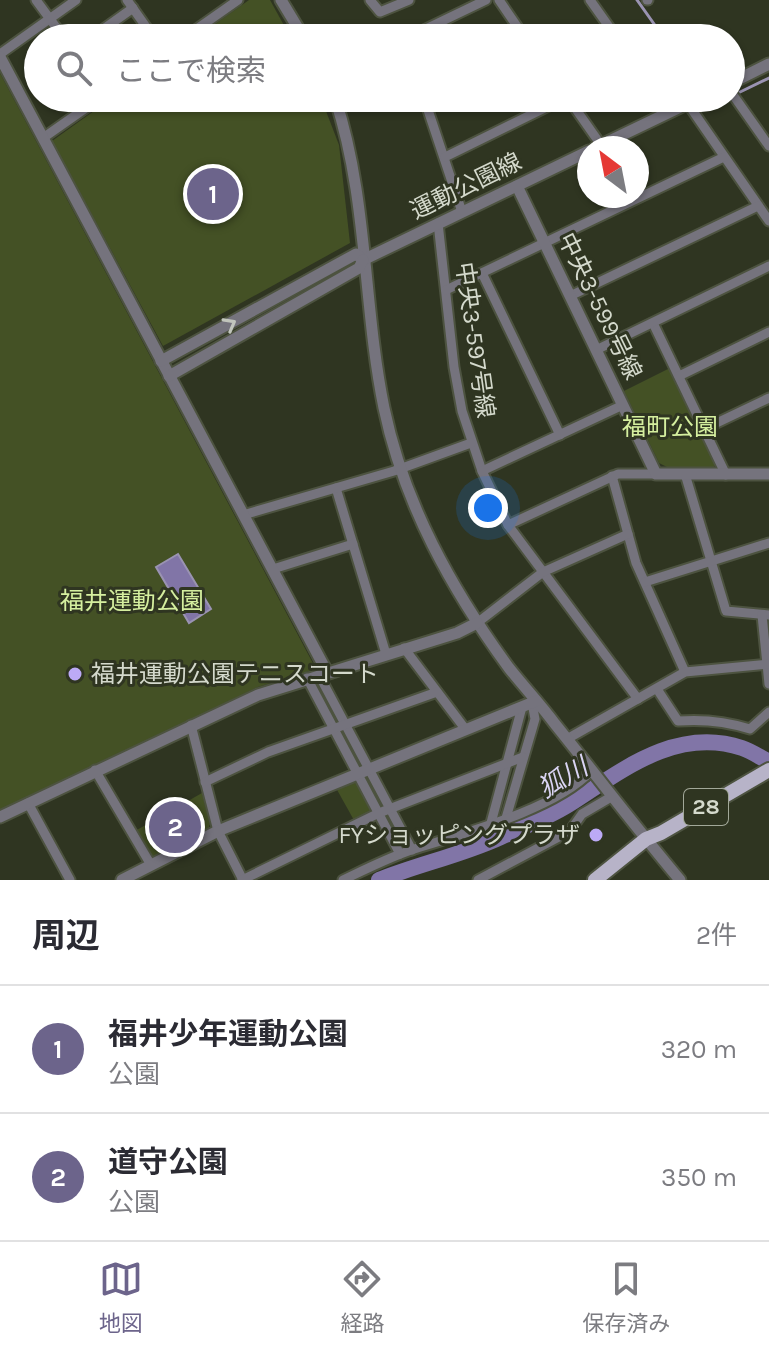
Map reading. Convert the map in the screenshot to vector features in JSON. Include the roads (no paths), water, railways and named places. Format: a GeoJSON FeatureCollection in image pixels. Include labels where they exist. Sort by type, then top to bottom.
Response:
{"type":"FeatureCollection","features":[{"type":"Feature","properties":{"kind":"main road","name":"28"},"geometry":{"type":"LineString","coordinates":[[595,880],[646,839],[767,771]]}},
{"type":"Feature","properties":{"kind":"street"},"geometry":{"type":"LineString","coordinates":[[36,0],[54,24]]}},
{"type":"Feature","properties":{"kind":"street"},"geometry":{"type":"LineString","coordinates":[[43,24],[76,0]]}},
{"type":"Feature","properties":{"kind":"street"},"geometry":{"type":"LineString","coordinates":[[216,0],[223,10]]}},
{"type":"Feature","properties":{"kind":"street"},"geometry":{"type":"LineString","coordinates":[[204,24],[238,0]]}},
{"type":"Feature","properties":{"kind":"street"},"geometry":{"type":"LineString","coordinates":[[281,0],[296,24]]}},
{"type":"Feature","properties":{"kind":"street"},"geometry":{"type":"LineString","coordinates":[[370,0],[380,12],[409,0]]}},
{"type":"Feature","properties":{"kind":"street"},"geometry":{"type":"LineString","coordinates":[[433,24],[471,3],[486,0]]}},
{"type":"Feature","properties":{"kind":"street"},"geometry":{"type":"LineString","coordinates":[[499,0],[515,24]]}},
{"type":"Feature","properties":{"kind":"street"},"geometry":{"type":"LineString","coordinates":[[590,0],[607,24]]}},
{"type":"Feature","properties":{"kind":"street"},"geometry":{"type":"LineString","coordinates":[[107,24],[130,4],[144,24]]}},
{"type":"Feature","properties":{"kind":"street"},"geometry":{"type":"LineString","coordinates":[[24,38],[0,56],[24,102]]}},
{"type":"Feature","properties":{"kind":"street"},"geometry":{"type":"LineString","coordinates":[[745,76],[769,64]]}},
{"type":"Feature","properties":{"kind":"street"},"geometry":{"type":"LineString","coordinates":[[745,108],[765,131],[769,146]]}},
{"type":"Feature","properties":{"kind":"street"},"geometry":{"type":"LineString","coordinates":[[29,112],[273,569],[318,675],[345,724],[379,813],[400,854]]}},
{"type":"Feature","properties":{"kind":"street"},"geometry":{"type":"LineString","coordinates":[[43,138],[80,112]]}},
{"type":"Feature","properties":{"kind":"street"},"geometry":{"type":"LineString","coordinates":[[339,112],[353,162],[384,410],[400,468],[436,553],[530,704],[567,739],[680,880]]}},
{"type":"Feature","properties":{"kind":"street"},"geometry":{"type":"LineString","coordinates":[[430,112],[462,212]]}},
{"type":"Feature","properties":{"kind":"street"},"geometry":{"type":"LineString","coordinates":[[445,157],[537,112]]}},
{"type":"Feature","properties":{"kind":"street"},"geometry":{"type":"LineString","coordinates":[[574,112],[588,136]]}},
{"type":"Feature","properties":{"kind":"street","name":"運動公園線"},"geometry":{"type":"LineString","coordinates":[[620,136],[669,112]]}},
{"type":"Feature","properties":{"kind":"street"},"geometry":{"type":"LineString","coordinates":[[700,112],[724,157],[769,221]]}},
{"type":"Feature","properties":{"kind":"street","name":"運動公園線"},"geometry":{"type":"LineString","coordinates":[[363,260],[577,157]]}},
{"type":"Feature","properties":{"kind":"street"},"geometry":{"type":"LineString","coordinates":[[446,290],[724,157]]}},
{"type":"Feature","properties":{"kind":"street","name":"中央3-599号線"},"geometry":{"type":"LineString","coordinates":[[517,186],[656,474]]}},
{"type":"Feature","properties":{"kind":"street"},"geometry":{"type":"LineString","coordinates":[[570,296],[758,206]]}},
{"type":"Feature","properties":{"kind":"street","name":"中央3-597号線"},"geometry":{"type":"LineString","coordinates":[[438,223],[454,367],[471,443],[482,471],[508,525],[638,699]]}},
{"type":"Feature","properties":{"kind":"street"},"geometry":{"type":"LineString","coordinates":[[161,361],[356,254],[363,260]]}},
{"type":"Feature","properties":{"kind":"street"},"geometry":{"type":"LineString","coordinates":[[169,376],[359,268],[363,260]]}},
{"type":"Feature","properties":{"kind":"street"},"geometry":{"type":"LineString","coordinates":[[596,350],[769,266]]}},
{"type":"Feature","properties":{"kind":"street"},"geometry":{"type":"LineString","coordinates":[[482,273],[560,435]]}},
{"type":"Feature","properties":{"kind":"street"},"geometry":{"type":"LineString","coordinates":[[653,323],[726,475]]}},
{"type":"Feature","properties":{"kind":"street"},"geometry":{"type":"LineString","coordinates":[[679,376],[769,332]]}},
{"type":"Feature","properties":{"kind":"street"},"geometry":{"type":"LineString","coordinates":[[704,429],[769,398]]}},
{"type":"Feature","properties":{"kind":"street"},"geometry":{"type":"LineString","coordinates":[[482,471],[623,405]]}},
{"type":"Feature","properties":{"kind":"street"},"geometry":{"type":"LineString","coordinates":[[243,515],[400,468],[471,443]]}},
{"type":"Feature","properties":{"kind":"street"},"geometry":{"type":"LineString","coordinates":[[508,525],[618,474],[769,474]]}},
{"type":"Feature","properties":{"kind":"street"},"geometry":{"type":"LineString","coordinates":[[685,474],[726,611],[766,615],[769,684]]}},
{"type":"Feature","properties":{"kind":"street"},"geometry":{"type":"LineString","coordinates":[[612,476],[645,582],[685,672]]}},
{"type":"Feature","properties":{"kind":"street"},"geometry":{"type":"LineString","coordinates":[[336,488],[386,654]]}},
{"type":"Feature","properties":{"kind":"street"},"geometry":{"type":"LineString","coordinates":[[0,817],[258,695],[457,633],[477,623],[543,572],[628,534]]}},
{"type":"Feature","properties":{"kind":"street"},"geometry":{"type":"LineString","coordinates":[[645,582],[769,543]]}},
{"type":"Feature","properties":{"kind":"street"},"geometry":{"type":"LineString","coordinates":[[273,569],[353,544]]}},
{"type":"Feature","properties":{"kind":"street"},"geometry":{"type":"LineString","coordinates":[[404,648],[466,730]]}},
{"type":"Feature","properties":{"kind":"street"},"geometry":{"type":"LineString","coordinates":[[567,739],[685,672],[768,664]]}},
{"type":"Feature","properties":{"kind":"street"},"geometry":{"type":"LineString","coordinates":[[318,675],[334,728],[391,810],[412,850]]}},
{"type":"Feature","properties":{"kind":"street"},"geometry":{"type":"LineString","coordinates":[[657,689],[678,721],[717,720],[750,729],[769,712]]}},
{"type":"Feature","properties":{"kind":"street"},"geometry":{"type":"LineString","coordinates":[[205,782],[268,752],[437,692]]}},
{"type":"Feature","properties":{"kind":"street"},"geometry":{"type":"LineString","coordinates":[[122,880],[218,831],[530,704]]}},
{"type":"Feature","properties":{"kind":"street"},"geometry":{"type":"LineString","coordinates":[[506,818],[535,719],[530,704]]}},
{"type":"Feature","properties":{"kind":"street"},"geometry":{"type":"LineString","coordinates":[[491,823],[507,764],[530,704]]}},
{"type":"Feature","properties":{"kind":"street"},"geometry":{"type":"LineString","coordinates":[[191,725],[218,831],[242,880],[379,813],[523,757]]}},
{"type":"Feature","properties":{"kind":"street"},"geometry":{"type":"LineString","coordinates":[[95,770],[151,865]]}},
{"type":"Feature","properties":{"kind":"street"},"geometry":{"type":"LineString","coordinates":[[343,880],[400,854],[451,840],[506,818],[563,791],[591,772]]}},
{"type":"Feature","properties":{"kind":"street"},"geometry":{"type":"LineString","coordinates":[[478,880],[493,877],[570,831],[582,814],[608,793]]}},
{"type":"Feature","properties":{"kind":"street"},"geometry":{"type":"LineString","coordinates":[[28,803],[70,880]]}},
{"type":"Feature","properties":{"kind":"waterway"},"geometry":{"type":"LineString","coordinates":[[637,0],[654,24]]}},
{"type":"Feature","properties":{"kind":"waterway"},"geometry":{"type":"LineString","coordinates":[[745,90],[769,78]]}},
{"type":"Feature","properties":{"kind":"waterway","name":"狐川"},"geometry":{"type":"LineString","coordinates":[[379,880],[471,849],[535,822],[628,767],[671,748],[694,743],[717,743],[742,748],[769,762]]}},
{"type":"Feature","properties":{"kind":"place","name":"福井少年運動公園"},"geometry":{"type":"Point","coordinates":[213,194]}},
{"type":"Feature","properties":{"kind":"place","name":"福井運動公園テニスコート"},"geometry":{"type":"Point","coordinates":[75,674]}},
{"type":"Feature","properties":{"kind":"place","name":"道守公園"},"geometry":{"type":"Point","coordinates":[175,827]}},
{"type":"Feature","properties":{"kind":"place","name":"FYショッピングプラザ"},"geometry":{"type":"Point","coordinates":[596,835]}},
{"type":"Feature","properties":{"kind":"park label","name":"福町公園"},"geometry":{"type":"Point","coordinates":[670,427]}},
{"type":"Feature","properties":{"kind":"park label","name":"福井運動公園"},"geometry":{"type":"Point","coordinates":[132,601]}}]}
